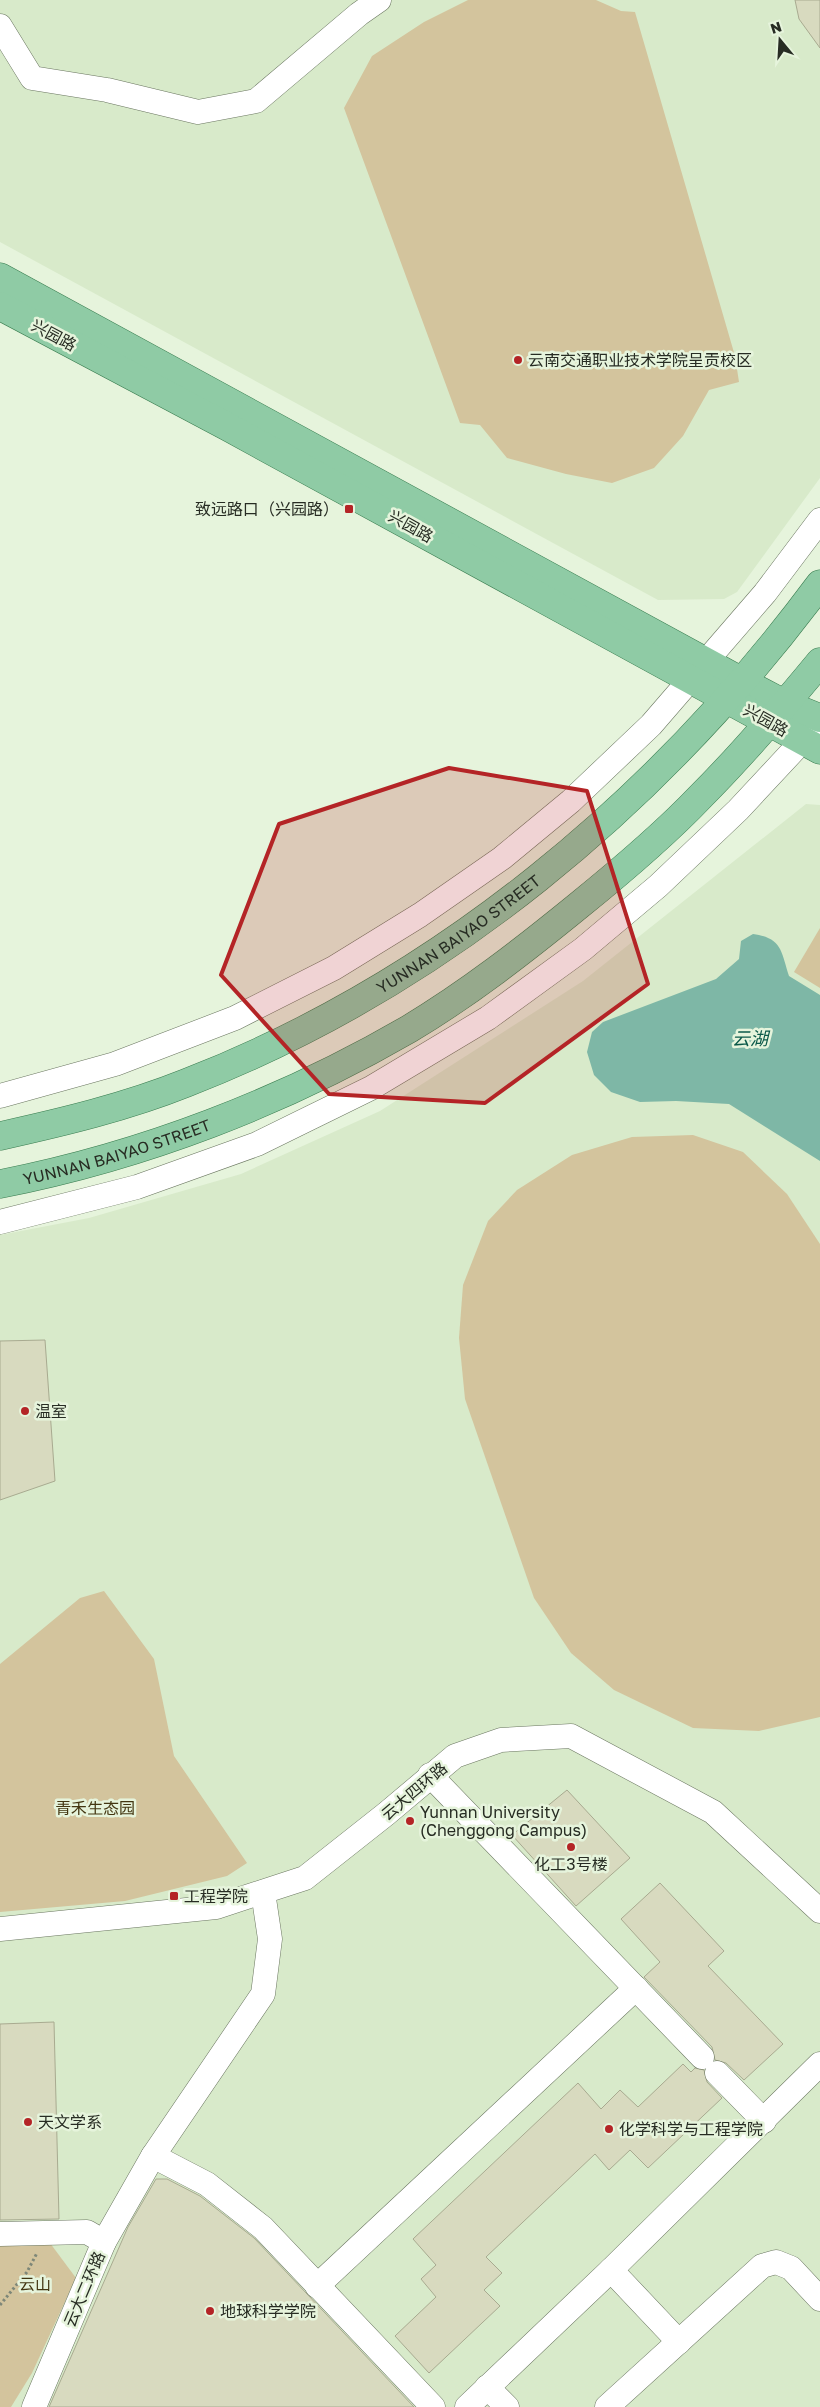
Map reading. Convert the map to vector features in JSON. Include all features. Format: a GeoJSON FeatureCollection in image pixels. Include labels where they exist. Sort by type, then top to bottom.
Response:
{"type":"FeatureCollection","features":[{"type":"Feature","properties":{"kind":"main road","name":"兴园路"},"geometry":{"type":"LineString","coordinates":[[0,277],[699,670]]}},
{"type":"Feature","properties":{"kind":"main road","name":"兴园路"},"geometry":{"type":"LineString","coordinates":[[0,306],[699,670],[777,713],[814,738]]}},
{"type":"Feature","properties":{"kind":"main road","name":"YUNNAN BAIYAO STREET"},"geometry":{"type":"LineString","coordinates":[[0,1136],[83,1117],[185,1083],[278,1042],[372,993],[454,940],[541,878],[604,823],[670,760],[736,690],[820,584]]}},
{"type":"Feature","properties":{"kind":"main road","name":"YUNNAN BAIYAO STREET"},"geometry":{"type":"LineString","coordinates":[[0,1184],[51,1174],[173,1138],[300,1086],[409,1029],[512,960],[613,878],[700,797],[777,713],[820,662]]}},
{"type":"Feature","properties":{"kind":"main road","name":"兴园路"},"geometry":{"type":"LineString","coordinates":[[777,713],[820,718]]}},
{"type":"Feature","properties":{"kind":"street"},"geometry":{"type":"LineString","coordinates":[[0,26],[32,78],[107,90],[198,112],[256,101],[359,14],[379,0]]}},
{"type":"Feature","properties":{"kind":"street"},"geometry":{"type":"LineString","coordinates":[[0,1096],[124,1061],[235,1018],[334,968],[420,915],[502,858],[571,802],[651,726],[765,593],[820,520]]}},
{"type":"Feature","properties":{"kind":"street"},"geometry":{"type":"LineString","coordinates":[[0,1222],[137,1187],[247,1148],[371,1088],[488,1018],[583,949],[658,886],[814,738]]}},
{"type":"Feature","properties":{"kind":"street","name":"云大四环路"},"geometry":{"type":"LineString","coordinates":[[0,1929],[216,1906],[305,1878],[455,1756],[501,1740],[571,1736],[713,1812],[820,1911]]}},
{"type":"Feature","properties":{"kind":"street"},"geometry":{"type":"LineString","coordinates":[[430,1775],[764,2120]]}},
{"type":"Feature","properties":{"kind":"street"},"geometry":{"type":"LineString","coordinates":[[104,2242],[153,2156],[263,1994],[270,1939],[262,1892]]}},
{"type":"Feature","properties":{"kind":"street"},"geometry":{"type":"LineString","coordinates":[[317,2286],[636,1988]]}},
{"type":"Feature","properties":{"kind":"street"},"geometry":{"type":"LineString","coordinates":[[466,2407],[611,2270],[820,2064]]}},
{"type":"Feature","properties":{"kind":"street"},"geometry":{"type":"LineString","coordinates":[[153,2156],[207,2184],[263,2228],[433,2407]]}},
{"type":"Feature","properties":{"kind":"street","name":"云大二环路"},"geometry":{"type":"LineString","coordinates":[[0,2234],[87,2232],[104,2242],[34,2407]]}},
{"type":"Feature","properties":{"kind":"street"},"geometry":{"type":"LineString","coordinates":[[607,2407],[762,2266],[776,2262],[791,2268],[820,2299]]}},
{"type":"Feature","properties":{"kind":"street"},"geometry":{"type":"LineString","coordinates":[[611,2270],[679,2342]]}},
{"type":"Feature","properties":{"kind":"street"},"geometry":{"type":"LineString","coordinates":[[488,2387],[506,2407]]}},
{"type":"Feature","properties":{"kind":"path"},"geometry":{"type":"LineString","coordinates":[[0,2305],[27,2272],[47,2232]]}},
{"type":"Feature","properties":{"kind":"highlighted area"},"geometry":{"type":"Polygon","coordinates":[[[449,768],[587,791],[648,984],[485,1103],[329,1094],[221,975],[279,824],[449,768]]]}},
{"type":"Feature","properties":{"kind":"shaded area","name":"云南交通职业技术学院呈贡校区"},"geometry":{"type":"Polygon","coordinates":[[[0,0],[820,0],[820,478],[737,592],[724,599],[658,600],[0,242],[0,0]]]}},
{"type":"Feature","properties":{"kind":"shaded area","name":"Yunnan University (Chenggong Campus)"},"geometry":{"type":"Polygon","coordinates":[[[806,804],[820,805],[820,2407],[0,2407],[0,1235],[89,1218],[241,1174],[380,1111],[583,981],[806,804]]]}},
{"type":"Feature","properties":{"kind":"green space"},"geometry":{"type":"Polygon","coordinates":[[[468,0],[596,0],[621,11],[635,12],[735,356],[739,382],[709,390],[683,436],[654,468],[612,483],[566,474],[507,458],[480,425],[460,423],[344,108],[372,56],[424,22],[468,0]]]}},
{"type":"Feature","properties":{"kind":"green space"},"geometry":{"type":"Polygon","coordinates":[[[820,928],[820,988],[794,972],[820,928]]]}},
{"type":"Feature","properties":{"kind":"green space"},"geometry":{"type":"Polygon","coordinates":[[[693,1135],[743,1152],[787,1194],[820,1244],[820,1717],[759,1731],[693,1728],[614,1690],[571,1653],[534,1598],[465,1399],[459,1338],[463,1285],[488,1221],[517,1190],[572,1155],[632,1137],[693,1135]]]}},
{"type":"Feature","properties":{"kind":"green space","name":"青禾生态园"},"geometry":{"type":"Polygon","coordinates":[[[104,1591],[154,1659],[174,1756],[247,1863],[227,1876],[125,1901],[0,1912],[0,1664],[80,1598],[104,1591]]]}},
{"type":"Feature","properties":{"kind":"green space","name":"云山"},"geometry":{"type":"Polygon","coordinates":[[[0,2240],[50,2243],[76,2278],[32,2373],[11,2407],[0,2407],[0,2240]]]}},
{"type":"Feature","properties":{"kind":"water","name":"云湖"},"geometry":{"type":"Polygon","coordinates":[[[753,934],[763,936],[775,942],[782,953],[789,976],[820,995],[820,1161],[729,1104],[676,1101],[640,1102],[611,1092],[594,1075],[587,1052],[592,1032],[603,1022],[716,979],[739,959],[741,941],[753,934]]]}},
{"type":"Feature","properties":{"kind":"building"},"geometry":{"type":"Polygon","coordinates":[[[795,0],[820,0],[820,48],[799,19],[795,0]]]}},
{"type":"Feature","properties":{"kind":"building","name":"温室"},"geometry":{"type":"Polygon","coordinates":[[[45,1340],[55,1481],[0,1500],[0,1341],[45,1340]]]}},
{"type":"Feature","properties":{"kind":"building","name":"化工3号楼"},"geometry":{"type":"Polygon","coordinates":[[[567,1790],[630,1858],[576,1906],[512,1835],[567,1790]]]}},
{"type":"Feature","properties":{"kind":"building"},"geometry":{"type":"Polygon","coordinates":[[[660,1883],[724,1951],[708,1966],[783,2044],[744,2080],[726,2063],[715,2060],[712,2047],[644,1977],[660,1962],[621,1919],[660,1883]]]}},
{"type":"Feature","properties":{"kind":"building","name":"天文学系"},"geometry":{"type":"Polygon","coordinates":[[[54,2022],[59,2219],[0,2220],[0,2024],[54,2022]]]}},
{"type":"Feature","properties":{"kind":"building","name":"化学科学与工程学院"},"geometry":{"type":"Polygon","coordinates":[[[683,2064],[691,2072],[695,2068],[704,2070],[707,2082],[722,2098],[648,2168],[630,2150],[609,2170],[595,2154],[486,2257],[502,2273],[484,2290],[500,2306],[429,2373],[395,2336],[436,2297],[421,2279],[436,2265],[413,2239],[578,2083],[601,2109],[620,2090],[638,2107],[683,2064]]]}},
{"type":"Feature","properties":{"kind":"building","name":"地球科学学院"},"geometry":{"type":"Polygon","coordinates":[[[156,2179],[167,2179],[200,2196],[254,2238],[414,2407],[49,2407],[128,2227],[156,2179]]]}},
{"type":"Feature","properties":{"kind":"place","name":"云南交通职业技术学院呈贡校区"},"geometry":{"type":"Point","coordinates":[518,360]}},
{"type":"Feature","properties":{"kind":"place","name":"致远路口（兴园路）"},"geometry":{"type":"Point","coordinates":[349,509]}},
{"type":"Feature","properties":{"kind":"place","name":"温室"},"geometry":{"type":"Point","coordinates":[25,1411]}},
{"type":"Feature","properties":{"kind":"place","name":"Yunnan University (Chenggong Campus)"},"geometry":{"type":"Point","coordinates":[410,1821]}},
{"type":"Feature","properties":{"kind":"place","name":"化工3号楼"},"geometry":{"type":"Point","coordinates":[571,1847]}},
{"type":"Feature","properties":{"kind":"place","name":"工程学院"},"geometry":{"type":"Point","coordinates":[174,1896]}},
{"type":"Feature","properties":{"kind":"place","name":"天文学系"},"geometry":{"type":"Point","coordinates":[28,2122]}},
{"type":"Feature","properties":{"kind":"place","name":"化学科学与工程学院"},"geometry":{"type":"Point","coordinates":[609,2129]}},
{"type":"Feature","properties":{"kind":"place","name":"地球科学学院"},"geometry":{"type":"Point","coordinates":[210,2311]}}]}
